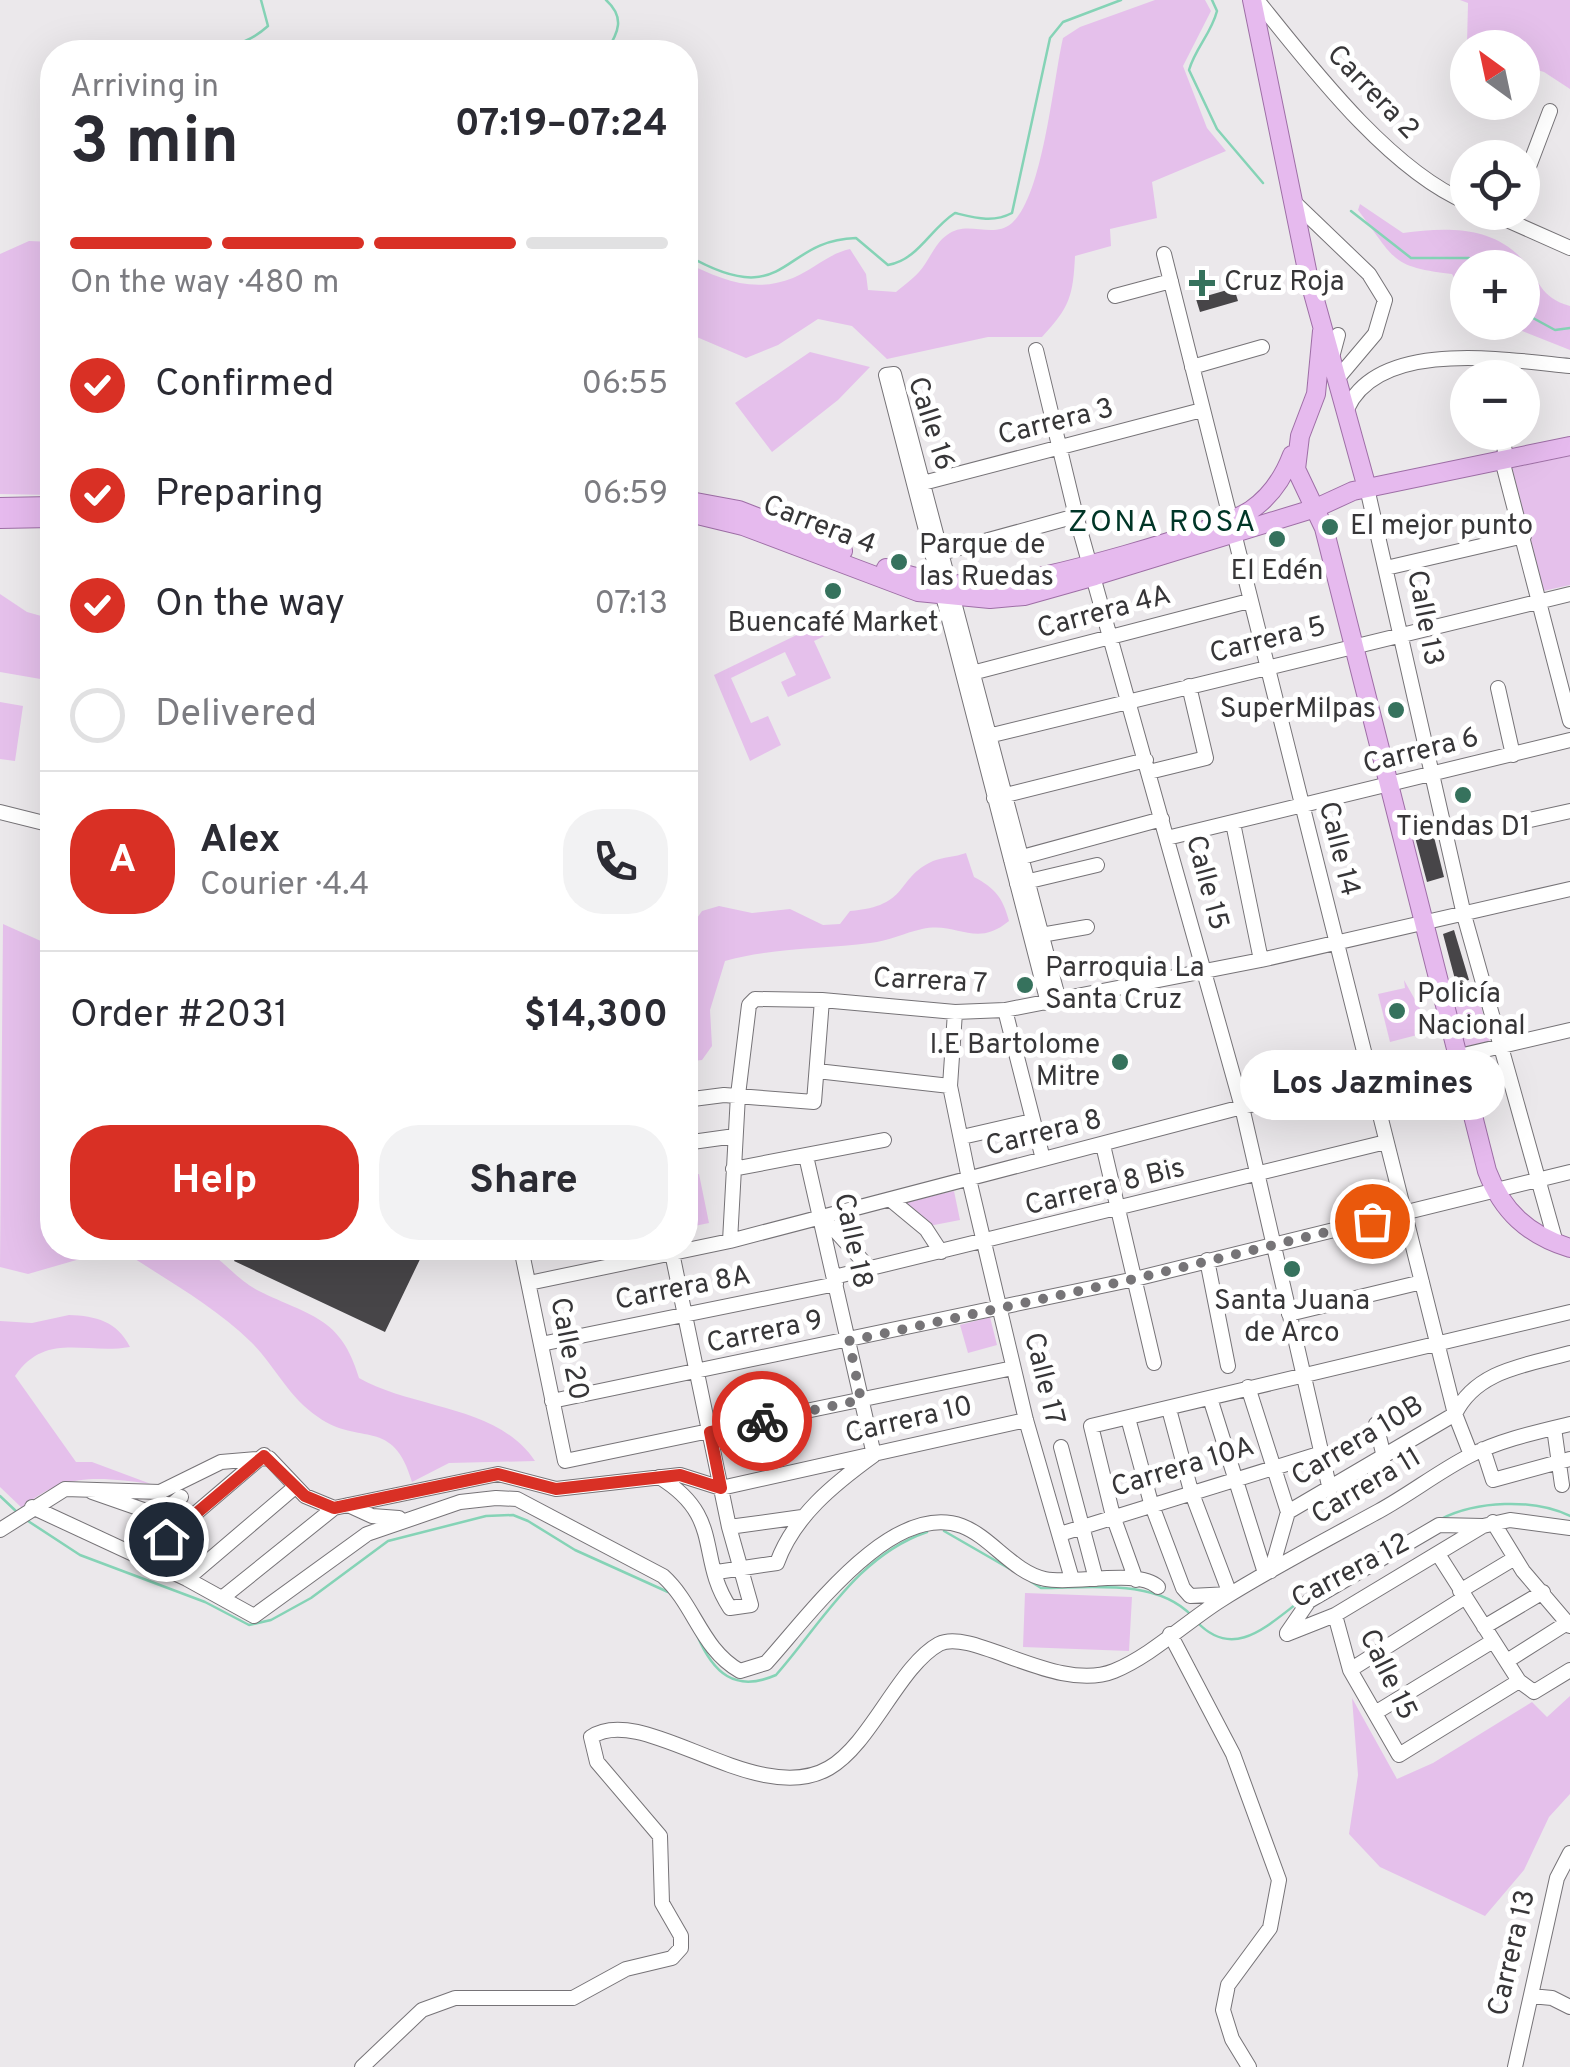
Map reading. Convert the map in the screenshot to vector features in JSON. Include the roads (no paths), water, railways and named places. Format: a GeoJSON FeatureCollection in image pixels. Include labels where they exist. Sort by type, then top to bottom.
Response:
{"type":"FeatureCollection","features":[{"type":"Feature","properties":{"kind":"main road","name":"Calle 13"},"geometry":{"type":"LineString","coordinates":[[1255,0],[1294,202],[1330,333],[1334,371],[1367,488]]}},
{"type":"Feature","properties":{"kind":"main road","name":"Carrera 4"},"geometry":{"type":"LineString","coordinates":[[1231,528],[1270,493],[1288,467],[1310,411],[1330,333]]}},
{"type":"Feature","properties":{"kind":"main road"},"geometry":{"type":"LineString","coordinates":[[1310,411],[1330,400],[1347,409]]}},
{"type":"Feature","properties":{"kind":"main road"},"geometry":{"type":"LineString","coordinates":[[1300,436],[1296,469],[1320,515],[1422,924],[1494,1191],[1520,1223],[1563,1246]]}},
{"type":"Feature","properties":{"kind":"main road","name":"Carrera 4"},"geometry":{"type":"LineString","coordinates":[[698,515],[946,591],[1006,598],[1231,528],[1320,515],[1367,488],[1570,446]]}},
{"type":"Feature","properties":{"kind":"main road","name":"Carrera 4"},"geometry":{"type":"LineString","coordinates":[[698,503],[754,515],[879,572]]}},
{"type":"Feature","properties":{"kind":"main road"},"geometry":{"type":"LineString","coordinates":[[0,507],[40,506]]}},
{"type":"Feature","properties":{"kind":"main road"},"geometry":{"type":"LineString","coordinates":[[0,519],[40,518]]}},
{"type":"Feature","properties":{"kind":"street","name":"Carrera 2"},"geometry":{"type":"LineString","coordinates":[[1255,0],[1299,54],[1389,147],[1423,180],[1450,194]]}},
{"type":"Feature","properties":{"kind":"street"},"geometry":{"type":"LineString","coordinates":[[1539,140],[1550,110]]}},
{"type":"Feature","properties":{"kind":"street"},"geometry":{"type":"LineString","coordinates":[[1294,202],[1369,274],[1386,300],[1375,334],[1334,371]]}},
{"type":"Feature","properties":{"kind":"street"},"geometry":{"type":"LineString","coordinates":[[1536,230],[1570,248]]}},
{"type":"Feature","properties":{"kind":"street","name":"Calle 14"},"geometry":{"type":"LineString","coordinates":[[1164,254],[1455,1414],[1493,1480],[1566,1460]]}},
{"type":"Feature","properties":{"kind":"street"},"geometry":{"type":"LineString","coordinates":[[1114,296],[1171,281]]}},
{"type":"Feature","properties":{"kind":"street"},"geometry":{"type":"LineString","coordinates":[[1192,366],[1262,347]]}},
{"type":"Feature","properties":{"kind":"street","name":"Calle 15"},"geometry":{"type":"LineString","coordinates":[[1036,350],[1076,516],[1242,1106],[1330,1490]]}},
{"type":"Feature","properties":{"kind":"street"},"geometry":{"type":"LineString","coordinates":[[1347,409],[1362,386],[1386,371],[1427,361],[1487,358],[1570,366]]}},
{"type":"Feature","properties":{"kind":"street","name":"Calle 16"},"geometry":{"type":"LineString","coordinates":[[983,737],[972,672],[946,591],[941,553],[894,374],[886,375],[1053,1002]]}},
{"type":"Feature","properties":{"kind":"street","name":"Carrera 3"},"geometry":{"type":"LineString","coordinates":[[922,483],[1202,410]]}},
{"type":"Feature","properties":{"kind":"street"},"geometry":{"type":"LineString","coordinates":[[1503,450],[1570,721]]}},
{"type":"Feature","properties":{"kind":"street","name":"Calle 13"},"geometry":{"type":"LineString","coordinates":[[1367,488],[1397,634],[1464,915],[1537,1180],[1563,1246]]}},
{"type":"Feature","properties":{"kind":"street"},"geometry":{"type":"LineString","coordinates":[[941,553],[1076,516]]}},
{"type":"Feature","properties":{"kind":"street"},"geometry":{"type":"LineString","coordinates":[[1386,568],[1524,536]]}},
{"type":"Feature","properties":{"kind":"street","name":"Carrera 5"},"geometry":{"type":"LineString","coordinates":[[983,737],[1570,594]]}},
{"type":"Feature","properties":{"kind":"street","name":"Carrera 4A"},"geometry":{"type":"LineString","coordinates":[[972,672],[1249,600]]}},
{"type":"Feature","properties":{"kind":"street"},"geometry":{"type":"LineString","coordinates":[[998,796],[1206,758],[1189,686]]}},
{"type":"Feature","properties":{"kind":"street"},"geometry":{"type":"LineString","coordinates":[[1498,688],[1513,755]]}},
{"type":"Feature","properties":{"kind":"street","name":"Carrera 6"},"geometry":{"type":"LineString","coordinates":[[1167,838],[1570,740]]}},
{"type":"Feature","properties":{"kind":"street"},"geometry":{"type":"LineString","coordinates":[[1516,823],[1570,811]]}},
{"type":"Feature","properties":{"kind":"street"},"geometry":{"type":"LineString","coordinates":[[0,812],[40,821]]}},
{"type":"Feature","properties":{"kind":"street"},"geometry":{"type":"LineString","coordinates":[[1014,859],[1162,819]]}},
{"type":"Feature","properties":{"kind":"street"},"geometry":{"type":"LineString","coordinates":[[1234,823],[1261,960]]}},
{"type":"Feature","properties":{"kind":"street"},"geometry":{"type":"LineString","coordinates":[[1021,883],[1097,865]]}},
{"type":"Feature","properties":{"kind":"street","name":"Calle 16"},"geometry":{"type":"LineString","coordinates":[[1021,883],[1040,935],[1053,1002]]}},
{"type":"Feature","properties":{"kind":"street","name":"Carrera 7"},"geometry":{"type":"LineString","coordinates":[[738,1095],[750,1005],[755,1000],[822,1000],[955,1012],[1005,1010],[1261,960],[1570,889]]}},
{"type":"Feature","properties":{"kind":"street"},"geometry":{"type":"LineString","coordinates":[[1040,935],[1086,927]]}},
{"type":"Feature","properties":{"kind":"street"},"geometry":{"type":"LineString","coordinates":[[698,1099],[738,1095],[814,1102],[822,1000]]}},
{"type":"Feature","properties":{"kind":"street"},"geometry":{"type":"LineString","coordinates":[[1005,1010],[1043,1159]]}},
{"type":"Feature","properties":{"kind":"street","name":"Calle 17"},"geometry":{"type":"LineString","coordinates":[[955,1012],[950,1086],[968,1179],[1026,1420],[1072,1579]]}},
{"type":"Feature","properties":{"kind":"street","name":"Carrera 8"},"geometry":{"type":"LineString","coordinates":[[698,1246],[824,1218],[1242,1106],[1570,1030]]}},
{"type":"Feature","properties":{"kind":"street"},"geometry":{"type":"LineString","coordinates":[[817,1070],[950,1086]]}},
{"type":"Feature","properties":{"kind":"street"},"geometry":{"type":"LineString","coordinates":[[730,1241],[738,1095]]}},
{"type":"Feature","properties":{"kind":"street"},"geometry":{"type":"LineString","coordinates":[[962,1138],[1032,1121]]}},
{"type":"Feature","properties":{"kind":"street"},"geometry":{"type":"LineString","coordinates":[[698,1141],[735,1136]]}},
{"type":"Feature","properties":{"kind":"street"},"geometry":{"type":"LineString","coordinates":[[733,1170],[884,1140]]}},
{"type":"Feature","properties":{"kind":"street","name":"Carrera 8 Bis"},"geometry":{"type":"LineString","coordinates":[[835,1280],[1386,1142]]}},
{"type":"Feature","properties":{"kind":"street"},"geometry":{"type":"LineString","coordinates":[[1103,1145],[1154,1363]]}},
{"type":"Feature","properties":{"kind":"street","name":"Calle 18"},"geometry":{"type":"LineString","coordinates":[[806,1156],[824,1218],[874,1455]]}},
{"type":"Feature","properties":{"kind":"street","name":"Carrera 9"},"geometry":{"type":"LineString","coordinates":[[552,1401],[1134,1279],[1570,1172]]}},
{"type":"Feature","properties":{"kind":"street"},"geometry":{"type":"LineString","coordinates":[[891,1200],[926,1229],[941,1252]]}},
{"type":"Feature","properties":{"kind":"street"},"geometry":{"type":"LineString","coordinates":[[824,1218],[870,1269]]}},
{"type":"Feature","properties":{"kind":"street","name":"Calle 20"},"geometry":{"type":"LineString","coordinates":[[524,1260],[565,1461],[710,1432]]}},
{"type":"Feature","properties":{"kind":"street","name":"Carrera 8"},"geometry":{"type":"LineString","coordinates":[[529,1283],[628,1260]]}},
{"type":"Feature","properties":{"kind":"street"},"geometry":{"type":"LineString","coordinates":[[657,1476],[684,1492],[699,1512],[730,1608],[751,1606],[729,1527],[673,1260]]}},
{"type":"Feature","properties":{"kind":"street"},"geometry":{"type":"LineString","coordinates":[[1207,1260],[1228,1366]]}},
{"type":"Feature","properties":{"kind":"street","name":"Carrera 8A"},"geometry":{"type":"LineString","coordinates":[[541,1344],[835,1280]]}},
{"type":"Feature","properties":{"kind":"street"},"geometry":{"type":"LineString","coordinates":[[1290,1314],[1422,1282]]}},
{"type":"Feature","properties":{"kind":"street"},"geometry":{"type":"LineString","coordinates":[[1136,1580],[1113,1516],[1091,1426],[1570,1312]]}},
{"type":"Feature","properties":{"kind":"street"},"geometry":{"type":"LineString","coordinates":[[1455,1414],[1465,1396],[1482,1382],[1570,1353]]}},
{"type":"Feature","properties":{"kind":"street"},"geometry":{"type":"LineString","coordinates":[[710,1432],[1013,1368]]}},
{"type":"Feature","properties":{"kind":"street"},"geometry":{"type":"LineString","coordinates":[[1248,1388],[1288,1512]]}},
{"type":"Feature","properties":{"kind":"street"},"geometry":{"type":"LineString","coordinates":[[1210,1398],[1232,1478],[1268,1572]]}},
{"type":"Feature","properties":{"kind":"street"},"geometry":{"type":"LineString","coordinates":[[1128,1418],[1151,1503],[1182,1588],[1190,1596],[1205,1598],[1230,1594],[1191,1491],[1168,1408]]}},
{"type":"Feature","properties":{"kind":"street","name":"Carrera 10B"},"geometry":{"type":"LineString","coordinates":[[1268,1572],[1288,1512],[1455,1414]]}},
{"type":"Feature","properties":{"kind":"street","name":"Carrera 10"},"geometry":{"type":"LineString","coordinates":[[340,1506],[478,1476],[520,1476],[556,1489],[657,1476],[691,1476],[721,1488],[1026,1420]]}},
{"type":"Feature","properties":{"kind":"street"},"geometry":{"type":"LineString","coordinates":[[1376,1424],[1384,1457]]}},
{"type":"Feature","properties":{"kind":"street","name":"Carrera 11"},"geometry":{"type":"LineString","coordinates":[[362,2067],[422,2010],[454,1998],[573,1998],[626,1969],[672,1958],[681,1948],[681,1936],[662,1903],[660,1836],[596,1762],[591,1738],[600,1731],[617,1728],[646,1734],[695,1755],[757,1773],[807,1776],[830,1768],[876,1720],[925,1656],[941,1643],[957,1641],[1048,1672],[1080,1676],[1117,1670],[1230,1594],[1477,1452],[1570,1424]]}},
{"type":"Feature","properties":{"kind":"street"},"geometry":{"type":"LineString","coordinates":[[1554,1428],[1566,1460],[1562,1485]]}},
{"type":"Feature","properties":{"kind":"street"},"geometry":{"type":"LineString","coordinates":[[1060,1447],[1096,1579]]}},
{"type":"Feature","properties":{"kind":"street","name":"Carrera 10A"},"geometry":{"type":"LineString","coordinates":[[1060,1534],[1322,1453]]}},
{"type":"Feature","properties":{"kind":"street"},"geometry":{"type":"LineString","coordinates":[[717,1572],[777,1563],[802,1517],[874,1455]]}},
{"type":"Feature","properties":{"kind":"street"},"geometry":{"type":"LineString","coordinates":[[264,1456],[316,1503],[402,1519]]}},
{"type":"Feature","properties":{"kind":"street"},"geometry":{"type":"LineString","coordinates":[[0,1530],[51,1494],[82,1488],[160,1492],[222,1462],[264,1456]]}},
{"type":"Feature","properties":{"kind":"street"},"geometry":{"type":"LineString","coordinates":[[141,1560],[264,1456]]}},
{"type":"Feature","properties":{"kind":"street"},"geometry":{"type":"LineString","coordinates":[[186,1579],[296,1487]]}},
{"type":"Feature","properties":{"kind":"street"},"geometry":{"type":"LineString","coordinates":[[82,1488],[158,1515]]}},
{"type":"Feature","properties":{"kind":"street"},"geometry":{"type":"LineString","coordinates":[[139,1532],[181,1497]]}},
{"type":"Feature","properties":{"kind":"street"},"geometry":{"type":"LineString","coordinates":[[26,1512],[186,1579],[254,1616],[347,1546],[402,1519],[460,1502],[517,1499],[663,1576],[675,1586],[720,1659],[740,1671],[766,1663],[886,1539],[916,1523],[938,1520],[964,1527],[1045,1579],[1136,1580],[1158,1587]]}},
{"type":"Feature","properties":{"kind":"street"},"geometry":{"type":"LineString","coordinates":[[222,1598],[340,1506]]}},
{"type":"Feature","properties":{"kind":"street"},"geometry":{"type":"LineString","coordinates":[[729,1527],[802,1517]]}},
{"type":"Feature","properties":{"kind":"street","name":"Carrera 12"},"geometry":{"type":"LineString","coordinates":[[1488,1524],[1335,1615],[1287,1634],[1304,1607],[1446,1526],[1532,1521],[1570,1528]]}},
{"type":"Feature","properties":{"kind":"street"},"geometry":{"type":"LineString","coordinates":[[1488,1524],[1568,1624],[1506,1661]]}},
{"type":"Feature","properties":{"kind":"street"},"geometry":{"type":"LineString","coordinates":[[1446,1526],[1452,1534],[1444,1550],[1462,1595],[1519,1681],[1534,1692],[1570,1670]]}},
{"type":"Feature","properties":{"kind":"street"},"geometry":{"type":"LineString","coordinates":[[1350,1670],[1515,1558]]}},
{"type":"Feature","properties":{"kind":"street"},"geometry":{"type":"LineString","coordinates":[[1484,1627],[1543,1592]]}},
{"type":"Feature","properties":{"kind":"street"},"geometry":{"type":"LineString","coordinates":[[1304,1607],[1315,1624]]}},
{"type":"Feature","properties":{"kind":"street","name":"Calle 15"},"geometry":{"type":"LineString","coordinates":[[1335,1615],[1350,1670],[1399,1755],[1519,1681]]}},
{"type":"Feature","properties":{"kind":"street"},"geometry":{"type":"LineString","coordinates":[[1176,1630],[1233,1754],[1280,1880],[1270,1928],[1228,1985],[1223,2010],[1232,2038],[1249,2067]]}},
{"type":"Feature","properties":{"kind":"street"},"geometry":{"type":"LineString","coordinates":[[1376,1713],[1493,1640]]}},
{"type":"Feature","properties":{"kind":"street","name":"Carrera 13"},"geometry":{"type":"LineString","coordinates":[[1515,2067],[1557,1878],[1570,1853]]}},
{"type":"Feature","properties":{"kind":"street"},"geometry":{"type":"LineString","coordinates":[[1531,1996],[1552,1998],[1570,2006]]}},
{"type":"Feature","properties":{"kind":"waterway"},"geometry":{"type":"LineString","coordinates":[[245,40],[268,26],[261,0]]}},
{"type":"Feature","properties":{"kind":"waterway"},"geometry":{"type":"LineString","coordinates":[[606,0],[618,19],[613,40]]}},
{"type":"Feature","properties":{"kind":"waterway"},"geometry":{"type":"LineString","coordinates":[[698,260],[744,277],[764,276],[811,250],[856,238],[888,265],[916,251],[955,213],[991,219],[1012,213],[1050,38],[1063,22],[1121,0]]}},
{"type":"Feature","properties":{"kind":"waterway"},"geometry":{"type":"LineString","coordinates":[[1212,0],[1217,11],[1189,70],[1217,129],[1263,183]]}},
{"type":"Feature","properties":{"kind":"waterway"},"geometry":{"type":"LineString","coordinates":[[1351,211],[1411,258],[1450,258]]}},
{"type":"Feature","properties":{"kind":"waterway"},"geometry":{"type":"LineString","coordinates":[[1540,322],[1555,330],[1570,328]]}},
{"type":"Feature","properties":{"kind":"waterway"},"geometry":{"type":"LineString","coordinates":[[0,1496],[18,1513]]}},
{"type":"Feature","properties":{"kind":"waterway"},"geometry":{"type":"LineString","coordinates":[[1441,1519],[1471,1508],[1505,1504],[1539,1506],[1570,1516]]}},
{"type":"Feature","properties":{"kind":"waterway"},"geometry":{"type":"LineString","coordinates":[[28,1521],[80,1555],[205,1602],[249,1625],[271,1620],[311,1598],[388,1541],[486,1516],[513,1515],[528,1521],[575,1550],[668,1592]]}},
{"type":"Feature","properties":{"kind":"waterway"},"geometry":{"type":"LineString","coordinates":[[944,1531],[1010,1569]]}},
{"type":"Feature","properties":{"kind":"waterway"},"geometry":{"type":"LineString","coordinates":[[697,1635],[710,1660],[727,1676],[749,1682],[776,1675],[861,1574],[880,1557],[927,1532]]}},
{"type":"Feature","properties":{"kind":"waterway"},"geometry":{"type":"LineString","coordinates":[[1030,1581],[1041,1588],[1141,1590],[1177,1604],[1192,1616]]}},
{"type":"Feature","properties":{"kind":"waterway"},"geometry":{"type":"LineString","coordinates":[[1197,1622],[1210,1633],[1236,1639],[1262,1629],[1300,1601]]}},
{"type":"Feature","properties":{"kind":"place","name":"Cruz Roja"},"geometry":{"type":"Point","coordinates":[1202,283]}},
{"type":"Feature","properties":{"kind":"place","name":"El mejor punto"},"geometry":{"type":"Point","coordinates":[1330,527]}},
{"type":"Feature","properties":{"kind":"place","name":"El Edén"},"geometry":{"type":"Point","coordinates":[1277,539]}},
{"type":"Feature","properties":{"kind":"place","name":"Parque de las Ruedas"},"geometry":{"type":"Point","coordinates":[899,562]}},
{"type":"Feature","properties":{"kind":"place","name":"Buencafé Market"},"geometry":{"type":"Point","coordinates":[833,591]}},
{"type":"Feature","properties":{"kind":"place","name":"SuperMilpas"},"geometry":{"type":"Point","coordinates":[1396,710]}},
{"type":"Feature","properties":{"kind":"place","name":"Tiendas D1"},"geometry":{"type":"Point","coordinates":[1463,795]}},
{"type":"Feature","properties":{"kind":"place","name":"Parroquia La Santa Cruz"},"geometry":{"type":"Point","coordinates":[1025,985]}},
{"type":"Feature","properties":{"kind":"place","name":"Policía Nacional"},"geometry":{"type":"Point","coordinates":[1397,1011]}},
{"type":"Feature","properties":{"kind":"place","name":"I.E Bartolome Mitre"},"geometry":{"type":"Point","coordinates":[1120,1062]}},
{"type":"Feature","properties":{"kind":"place","name":"Los Jazmines"},"geometry":{"type":"Point","coordinates":[1372,1221]}},
{"type":"Feature","properties":{"kind":"place","name":"Santa Juana de Arco"},"geometry":{"type":"Point","coordinates":[1292,1269]}},
{"type":"Feature","properties":{"kind":"district","name":"ZONA ROSA"},"geometry":{"type":"Point","coordinates":[1163,523]}}]}
